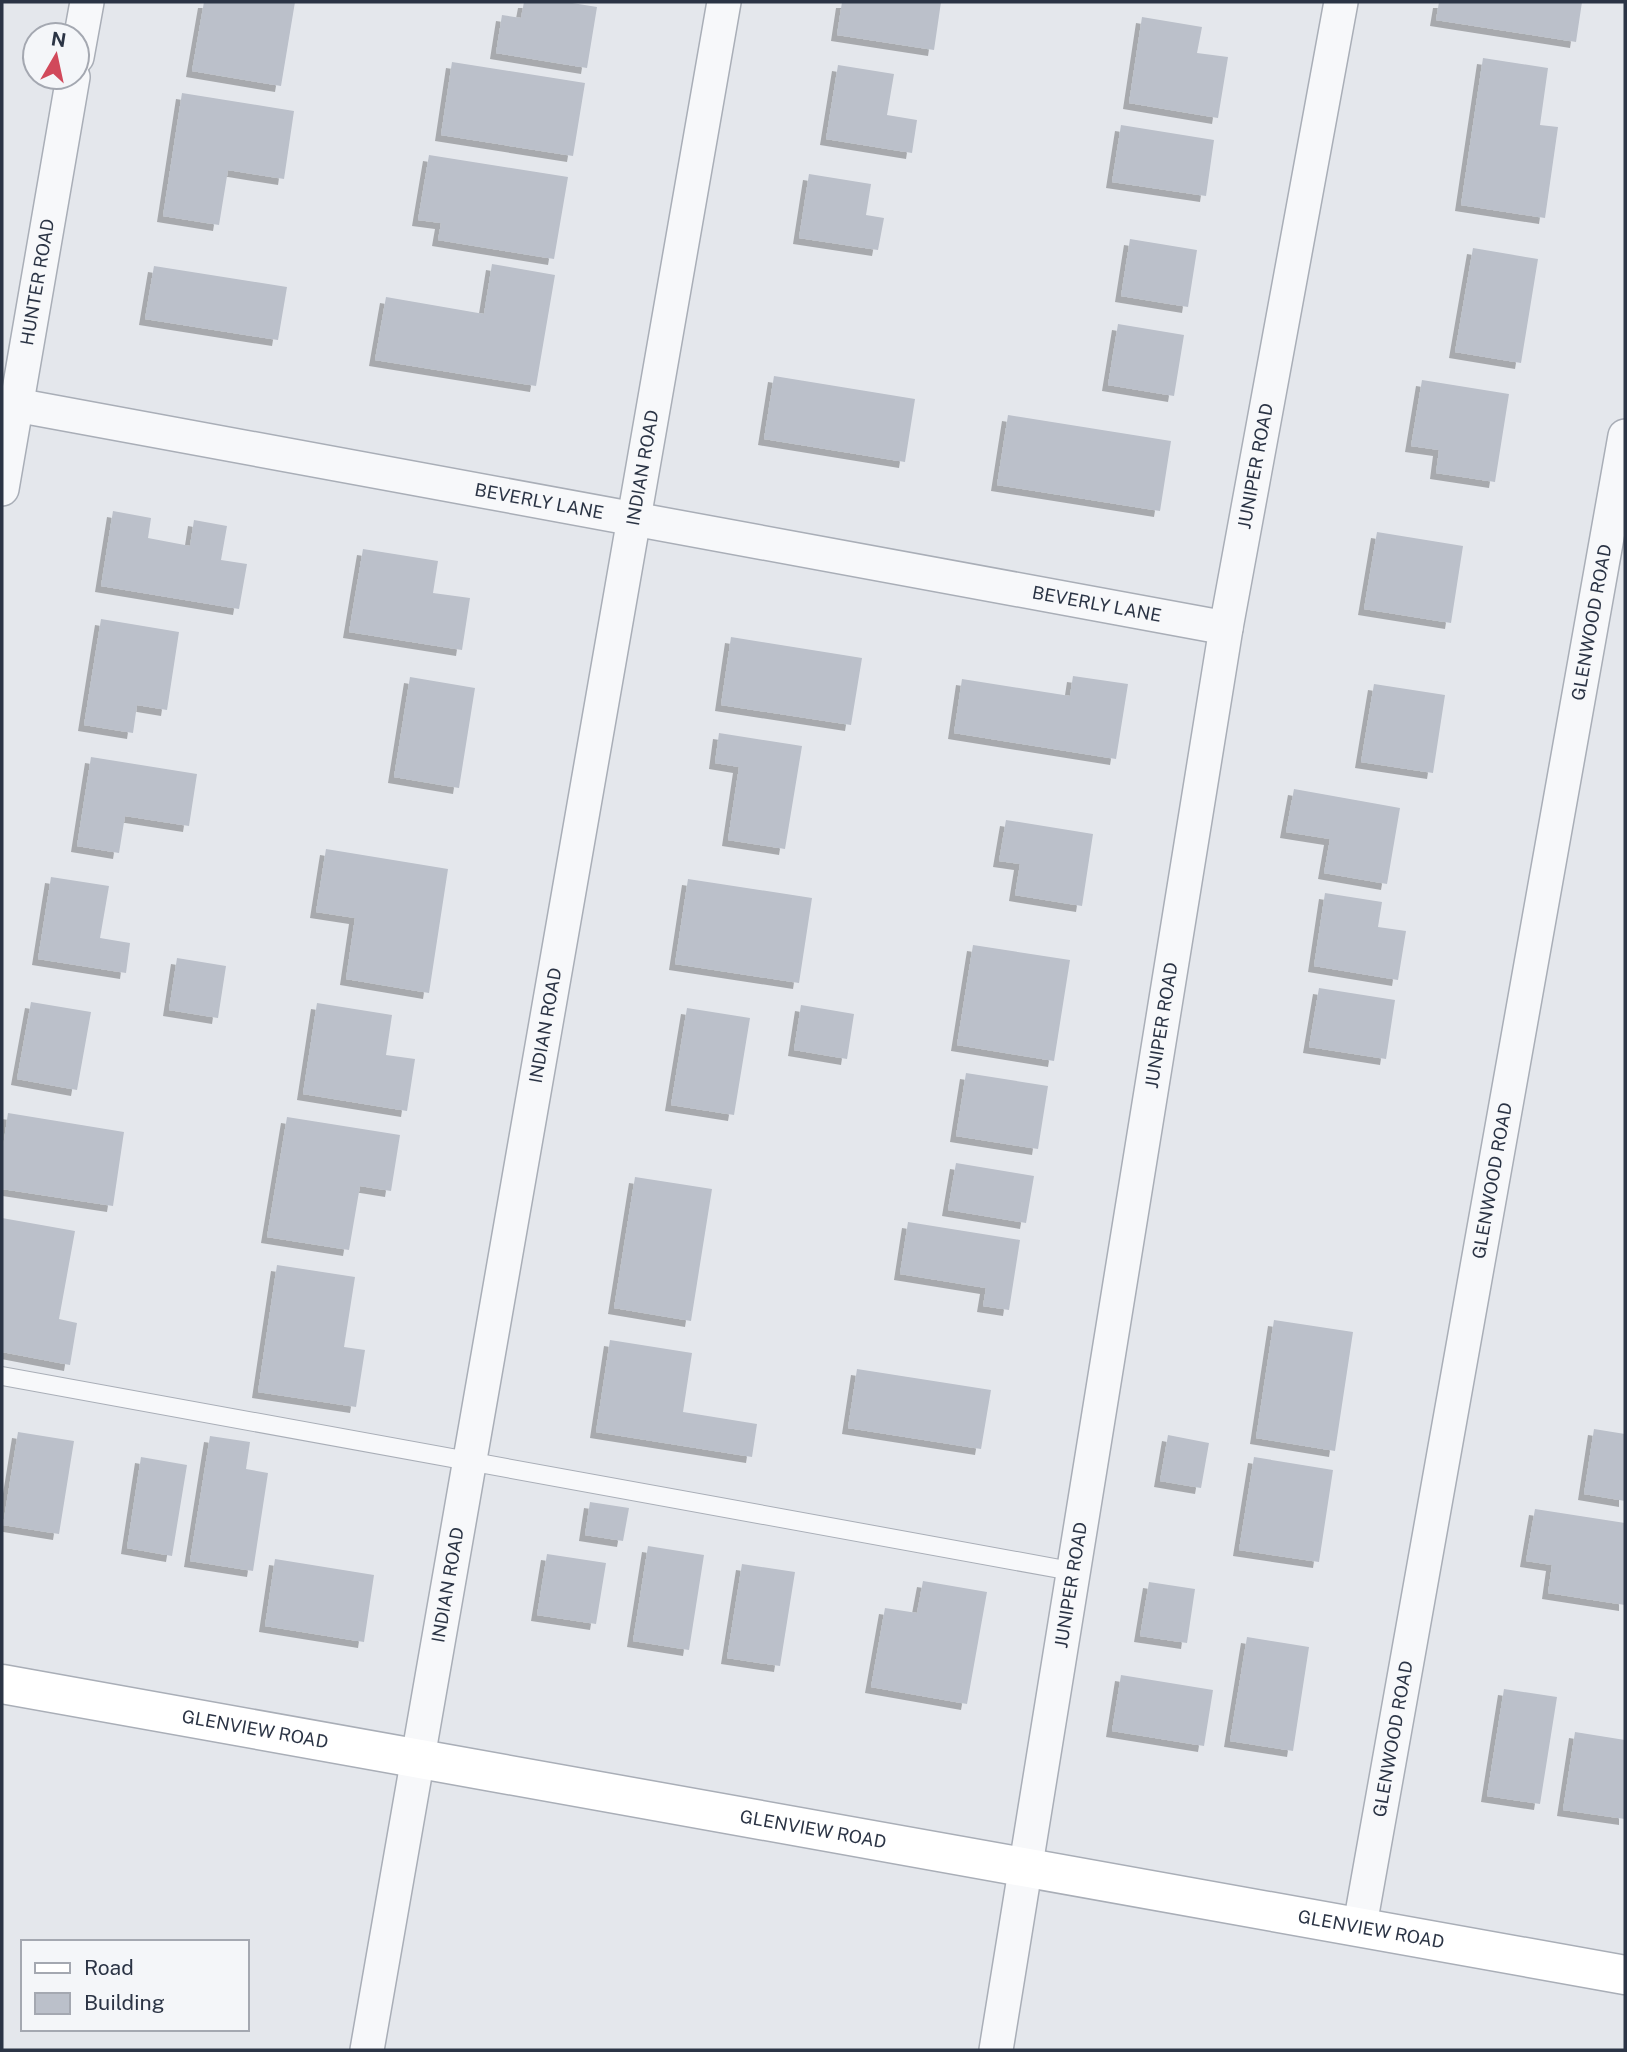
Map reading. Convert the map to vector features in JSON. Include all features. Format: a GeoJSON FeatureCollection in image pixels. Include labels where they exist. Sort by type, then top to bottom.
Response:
{"type":"FeatureCollection","features":[{"type":"Feature","properties":{"kind":"main road","name":"GLENVIEW ROAD"},"geometry":{"type":"LineString","coordinates":[[2,1684],[1625,1975]]}},
{"type":"Feature","properties":{"kind":"street"},"geometry":{"type":"LineString","coordinates":[[84,21],[87,2]]}},
{"type":"Feature","properties":{"kind":"street","name":"INDIAN ROAD"},"geometry":{"type":"LineString","coordinates":[[367,2050],[724,2]]}},
{"type":"Feature","properties":{"kind":"street","name":"JUNIPER ROAD"},"geometry":{"type":"LineString","coordinates":[[996,2050],[1071,1571],[1226,628],[1340,2]]}},
{"type":"Feature","properties":{"kind":"street","name":"HUNTER ROAD"},"geometry":{"type":"LineString","coordinates":[[2,489],[72,91]]}},
{"type":"Feature","properties":{"kind":"street","name":"BEVERLY LANE"},"geometry":{"type":"LineString","coordinates":[[16,405],[1226,628]]}},
{"type":"Feature","properties":{"kind":"street","name":"GLENWOOD ROAD"},"geometry":{"type":"LineString","coordinates":[[1360,1926],[1625,436]]}},
{"type":"Feature","properties":{"kind":"lane"},"geometry":{"type":"LineString","coordinates":[[2,1376],[1071,1571]]}},
{"type":"Feature","properties":{"kind":"building"},"geometry":{"type":"Polygon","coordinates":[[[204,2],[295,2],[281,86],[192,71],[204,2]]]}},
{"type":"Feature","properties":{"kind":"building"},"geometry":{"type":"Polygon","coordinates":[[[524,2],[566,2],[597,7],[587,68],[496,53],[502,15],[521,18],[524,2]]]}},
{"type":"Feature","properties":{"kind":"building"},"geometry":{"type":"Polygon","coordinates":[[[842,2],[941,2],[934,50],[837,35],[842,2]]]}},
{"type":"Feature","properties":{"kind":"building"},"geometry":{"type":"Polygon","coordinates":[[[1439,2],[1582,2],[1576,42],[1436,20],[1439,2]]]}},
{"type":"Feature","properties":{"kind":"building"},"geometry":{"type":"Polygon","coordinates":[[[1142,17],[1202,27],[1197,53],[1228,57],[1218,118],[1129,103],[1142,17]]]}},
{"type":"Feature","properties":{"kind":"building"},"geometry":{"type":"Polygon","coordinates":[[[1483,58],[1548,68],[1540,125],[1558,127],[1545,218],[1461,205],[1483,58]]]}},
{"type":"Feature","properties":{"kind":"building"},"geometry":{"type":"Polygon","coordinates":[[[452,62],[585,83],[573,156],[441,135],[452,62]]]}},
{"type":"Feature","properties":{"kind":"building"},"geometry":{"type":"Polygon","coordinates":[[[838,65],[894,74],[887,115],[917,120],[912,153],[826,139],[838,65]]]}},
{"type":"Feature","properties":{"kind":"building"},"geometry":{"type":"Polygon","coordinates":[[[182,93],[294,111],[284,179],[228,170],[219,225],[163,216],[182,93]]]}},
{"type":"Feature","properties":{"kind":"building"},"geometry":{"type":"Polygon","coordinates":[[[1121,125],[1214,140],[1206,196],[1112,182],[1121,125]]]}},
{"type":"Feature","properties":{"kind":"building"},"geometry":{"type":"Polygon","coordinates":[[[429,155],[568,177],[554,259],[438,240],[441,223],[418,220],[429,155]]]}},
{"type":"Feature","properties":{"kind":"building"},"geometry":{"type":"Polygon","coordinates":[[[809,174],[871,184],[866,215],[884,218],[878,250],[799,238],[809,174]]]}},
{"type":"Feature","properties":{"kind":"building"},"geometry":{"type":"Polygon","coordinates":[[[1130,239],[1197,250],[1188,307],[1121,296],[1130,239]]]}},
{"type":"Feature","properties":{"kind":"building"},"geometry":{"type":"Polygon","coordinates":[[[1473,248],[1538,259],[1521,363],[1455,352],[1473,248]]]}},
{"type":"Feature","properties":{"kind":"building"},"geometry":{"type":"Polygon","coordinates":[[[492,264],[555,275],[536,386],[375,360],[386,297],[484,314],[492,264]]]}},
{"type":"Feature","properties":{"kind":"building"},"geometry":{"type":"Polygon","coordinates":[[[154,266],[287,287],[278,340],[145,319],[154,266]]]}},
{"type":"Feature","properties":{"kind":"building"},"geometry":{"type":"Polygon","coordinates":[[[1118,324],[1184,335],[1174,396],[1108,385],[1118,324]]]}},
{"type":"Feature","properties":{"kind":"building"},"geometry":{"type":"Polygon","coordinates":[[[774,376],[915,399],[905,462],[764,439],[774,376]]]}},
{"type":"Feature","properties":{"kind":"building"},"geometry":{"type":"Polygon","coordinates":[[[1422,380],[1509,394],[1495,482],[1436,473],[1439,450],[1411,446],[1422,380]]]}},
{"type":"Feature","properties":{"kind":"building"},"geometry":{"type":"Polygon","coordinates":[[[1008,415],[1171,441],[1160,511],[997,485],[1008,415]]]}},
{"type":"Feature","properties":{"kind":"building"},"geometry":{"type":"Polygon","coordinates":[[[113,511],[151,518],[148,538],[190,546],[194,520],[227,526],[221,560],[247,564],[239,609],[101,586],[113,511]]]}},
{"type":"Feature","properties":{"kind":"building"},"geometry":{"type":"Polygon","coordinates":[[[1377,532],[1463,546],[1451,623],[1364,609],[1377,532]]]}},
{"type":"Feature","properties":{"kind":"building"},"geometry":{"type":"Polygon","coordinates":[[[363,549],[438,561],[433,593],[470,598],[462,650],[349,632],[363,549]]]}},
{"type":"Feature","properties":{"kind":"building"},"geometry":{"type":"Polygon","coordinates":[[[101,619],[179,632],[167,710],[137,705],[133,733],[84,725],[101,619]]]}},
{"type":"Feature","properties":{"kind":"building"},"geometry":{"type":"Polygon","coordinates":[[[731,637],[862,658],[851,725],[721,705],[731,637]]]}},
{"type":"Feature","properties":{"kind":"building"},"geometry":{"type":"Polygon","coordinates":[[[1073,676],[1128,684],[1116,759],[954,733],[962,679],[1070,696],[1073,676]]]}},
{"type":"Feature","properties":{"kind":"building"},"geometry":{"type":"Polygon","coordinates":[[[410,677],[475,688],[459,788],[394,777],[410,677]]]}},
{"type":"Feature","properties":{"kind":"building"},"geometry":{"type":"Polygon","coordinates":[[[1374,684],[1445,695],[1433,773],[1361,762],[1374,684]]]}},
{"type":"Feature","properties":{"kind":"building"},"geometry":{"type":"Polygon","coordinates":[[[719,733],[802,746],[785,849],[728,840],[739,767],[715,763],[719,733]]]}},
{"type":"Feature","properties":{"kind":"building"},"geometry":{"type":"Polygon","coordinates":[[[91,757],[197,774],[189,826],[125,816],[119,853],[77,846],[91,757]]]}},
{"type":"Feature","properties":{"kind":"building"},"geometry":{"type":"Polygon","coordinates":[[[1294,789],[1400,808],[1387,884],[1324,873],[1330,839],[1286,832],[1294,789]]]}},
{"type":"Feature","properties":{"kind":"building"},"geometry":{"type":"Polygon","coordinates":[[[1006,820],[1093,834],[1082,906],[1015,895],[1020,864],[999,861],[1006,820]]]}},
{"type":"Feature","properties":{"kind":"building"},"geometry":{"type":"Polygon","coordinates":[[[326,849],[448,869],[429,993],[346,979],[355,918],[316,912],[326,849]]]}},
{"type":"Feature","properties":{"kind":"building"},"geometry":{"type":"Polygon","coordinates":[[[51,877],[109,886],[100,938],[130,943],[126,973],[38,959],[51,877]]]}},
{"type":"Feature","properties":{"kind":"building"},"geometry":{"type":"Polygon","coordinates":[[[688,879],[812,898],[799,983],[675,964],[688,879]]]}},
{"type":"Feature","properties":{"kind":"building"},"geometry":{"type":"Polygon","coordinates":[[[1325,893],[1382,902],[1378,927],[1406,931],[1398,980],[1314,966],[1325,893]]]}},
{"type":"Feature","properties":{"kind":"building"},"geometry":{"type":"Polygon","coordinates":[[[973,945],[1070,960],[1054,1061],[957,1045],[973,945]]]}},
{"type":"Feature","properties":{"kind":"building"},"geometry":{"type":"Polygon","coordinates":[[[177,958],[226,966],[218,1018],[169,1010],[177,958]]]}},
{"type":"Feature","properties":{"kind":"building"},"geometry":{"type":"Polygon","coordinates":[[[1319,988],[1395,1000],[1386,1059],[1309,1047],[1319,988]]]}},
{"type":"Feature","properties":{"kind":"building"},"geometry":{"type":"Polygon","coordinates":[[[31,1002],[91,1012],[77,1090],[17,1079],[31,1002]]]}},
{"type":"Feature","properties":{"kind":"building"},"geometry":{"type":"Polygon","coordinates":[[[317,1003],[392,1015],[386,1055],[415,1059],[407,1111],[303,1094],[317,1003]]]}},
{"type":"Feature","properties":{"kind":"building"},"geometry":{"type":"Polygon","coordinates":[[[801,1005],[854,1014],[847,1059],[794,1050],[801,1005]]]}},
{"type":"Feature","properties":{"kind":"building"},"geometry":{"type":"Polygon","coordinates":[[[687,1008],[750,1018],[734,1115],[671,1105],[687,1008]]]}},
{"type":"Feature","properties":{"kind":"building"},"geometry":{"type":"Polygon","coordinates":[[[966,1073],[1048,1086],[1038,1149],[956,1136],[966,1073]]]}},
{"type":"Feature","properties":{"kind":"building"},"geometry":{"type":"Polygon","coordinates":[[[8,1113],[124,1132],[113,1206],[2,1189],[2,1154],[8,1113]]]}},
{"type":"Feature","properties":{"kind":"building"},"geometry":{"type":"Polygon","coordinates":[[[287,1117],[400,1135],[391,1191],[360,1186],[349,1250],[267,1237],[287,1117]]]}},
{"type":"Feature","properties":{"kind":"building"},"geometry":{"type":"Polygon","coordinates":[[[956,1163],[1034,1176],[1026,1223],[948,1210],[956,1163]]]}},
{"type":"Feature","properties":{"kind":"building"},"geometry":{"type":"Polygon","coordinates":[[[635,1177],[712,1189],[691,1321],[614,1308],[635,1177]]]}},
{"type":"Feature","properties":{"kind":"building"},"geometry":{"type":"Polygon","coordinates":[[[2,1218],[75,1231],[59,1319],[77,1323],[70,1365],[2,1352],[2,1218]]]}},
{"type":"Feature","properties":{"kind":"building"},"geometry":{"type":"Polygon","coordinates":[[[908,1222],[1020,1240],[1009,1310],[983,1306],[986,1288],[900,1274],[908,1222]]]}},
{"type":"Feature","properties":{"kind":"building"},"geometry":{"type":"Polygon","coordinates":[[[277,1265],[355,1277],[344,1347],[365,1350],[356,1407],[258,1392],[277,1265]]]}},
{"type":"Feature","properties":{"kind":"building"},"geometry":{"type":"Polygon","coordinates":[[[1274,1320],[1353,1332],[1335,1451],[1256,1438],[1274,1320]]]}},
{"type":"Feature","properties":{"kind":"building"},"geometry":{"type":"Polygon","coordinates":[[[610,1340],[692,1353],[683,1412],[757,1424],[752,1457],[596,1432],[610,1340]]]}},
{"type":"Feature","properties":{"kind":"building"},"geometry":{"type":"Polygon","coordinates":[[[857,1369],[991,1390],[981,1449],[848,1428],[857,1369]]]}},
{"type":"Feature","properties":{"kind":"building"},"geometry":{"type":"Polygon","coordinates":[[[1594,1429],[1625,1434],[1625,1501],[1584,1494],[1594,1429]]]}},
{"type":"Feature","properties":{"kind":"building"},"geometry":{"type":"Polygon","coordinates":[[[18,1432],[74,1441],[59,1534],[3,1525],[18,1432]]]}},
{"type":"Feature","properties":{"kind":"building"},"geometry":{"type":"Polygon","coordinates":[[[1168,1435],[1209,1443],[1201,1488],[1160,1481],[1168,1435]]]}},
{"type":"Feature","properties":{"kind":"building"},"geometry":{"type":"Polygon","coordinates":[[[210,1436],[250,1442],[246,1469],[268,1473],[253,1571],[190,1561],[210,1436]]]}},
{"type":"Feature","properties":{"kind":"building"},"geometry":{"type":"Polygon","coordinates":[[[141,1457],[187,1465],[172,1556],[127,1548],[141,1457]]]}},
{"type":"Feature","properties":{"kind":"building"},"geometry":{"type":"Polygon","coordinates":[[[1254,1457],[1333,1470],[1319,1562],[1239,1550],[1254,1457]]]}},
{"type":"Feature","properties":{"kind":"building"},"geometry":{"type":"Polygon","coordinates":[[[590,1502],[629,1508],[623,1541],[585,1535],[590,1502]]]}},
{"type":"Feature","properties":{"kind":"building"},"geometry":{"type":"Polygon","coordinates":[[[1535,1509],[1625,1523],[1625,1605],[1548,1593],[1552,1565],[1526,1561],[1535,1509]]]}},
{"type":"Feature","properties":{"kind":"building"},"geometry":{"type":"Polygon","coordinates":[[[648,1546],[704,1555],[689,1650],[633,1641],[648,1546]]]}},
{"type":"Feature","properties":{"kind":"building"},"geometry":{"type":"Polygon","coordinates":[[[547,1554],[606,1563],[596,1624],[537,1615],[547,1554]]]}},
{"type":"Feature","properties":{"kind":"building"},"geometry":{"type":"Polygon","coordinates":[[[275,1559],[374,1575],[364,1642],[265,1626],[275,1559]]]}},
{"type":"Feature","properties":{"kind":"building"},"geometry":{"type":"Polygon","coordinates":[[[742,1564],[795,1572],[780,1666],[727,1658],[742,1564]]]}},
{"type":"Feature","properties":{"kind":"building"},"geometry":{"type":"Polygon","coordinates":[[[923,1581],[987,1592],[967,1704],[871,1687],[885,1608],[917,1613],[923,1581]]]}},
{"type":"Feature","properties":{"kind":"building"},"geometry":{"type":"Polygon","coordinates":[[[1149,1582],[1195,1589],[1187,1643],[1140,1636],[1149,1582]]]}},
{"type":"Feature","properties":{"kind":"building"},"geometry":{"type":"Polygon","coordinates":[[[1247,1637],[1309,1647],[1293,1751],[1230,1741],[1247,1637]]]}},
{"type":"Feature","properties":{"kind":"building"},"geometry":{"type":"Polygon","coordinates":[[[1121,1675],[1213,1690],[1204,1746],[1112,1731],[1121,1675]]]}},
{"type":"Feature","properties":{"kind":"building"},"geometry":{"type":"Polygon","coordinates":[[[1504,1689],[1557,1697],[1540,1804],[1487,1796],[1504,1689]]]}},
{"type":"Feature","properties":{"kind":"building"},"geometry":{"type":"Polygon","coordinates":[[[1575,1732],[1625,1740],[1625,1819],[1563,1810],[1575,1732]]]}}]}
